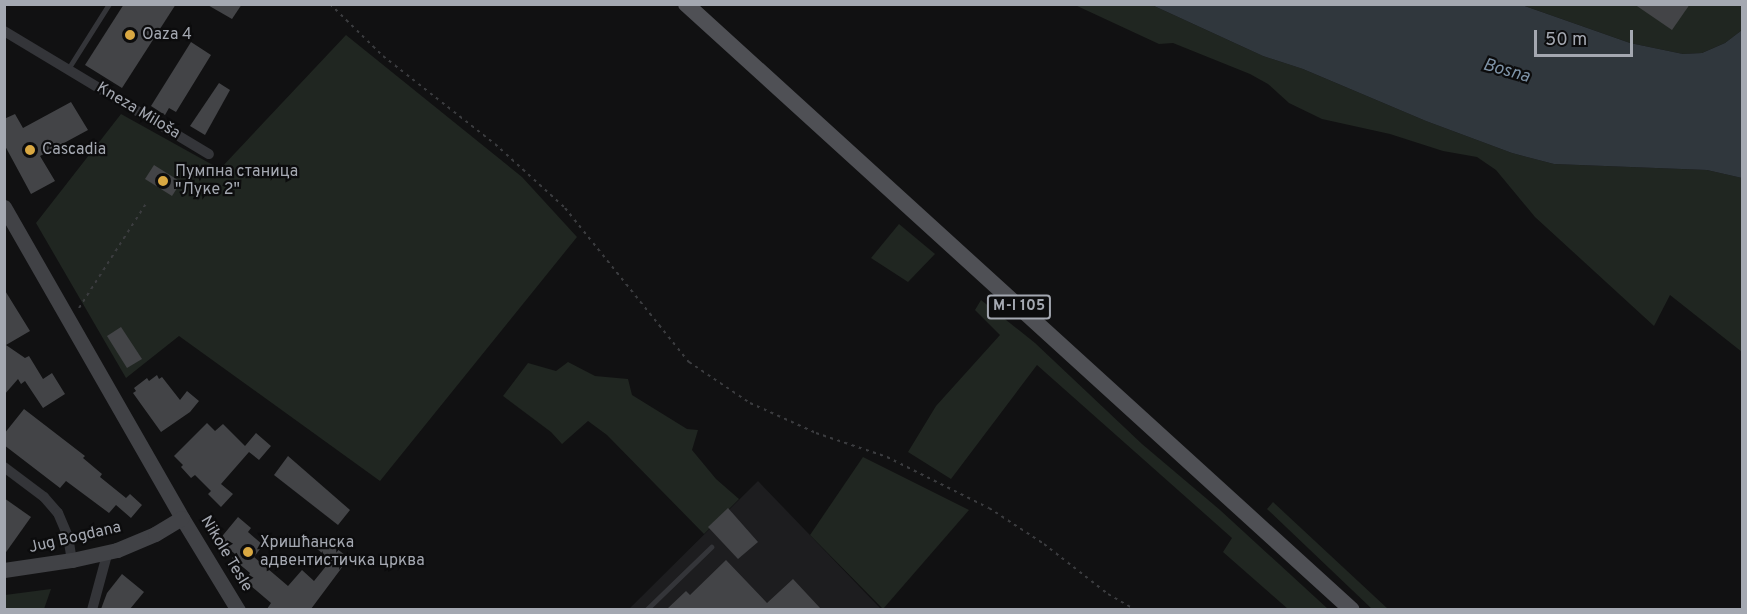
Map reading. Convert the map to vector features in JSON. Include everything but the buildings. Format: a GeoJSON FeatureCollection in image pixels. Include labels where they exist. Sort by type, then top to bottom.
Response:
{"type":"FeatureCollection","features":[{"type":"Feature","properties":{"kind":"main road","name":"M-I 105"},"geometry":{"type":"LineString","coordinates":[[686,4],[1352,609]]}},
{"type":"Feature","properties":{"kind":"street","name":"Kneza Miloša"},"geometry":{"type":"LineString","coordinates":[[4,31],[209,154]]}},
{"type":"Feature","properties":{"kind":"street","name":"Nikole Tesle"},"geometry":{"type":"LineString","coordinates":[[4,207],[234,608]]}},
{"type":"Feature","properties":{"kind":"street"},"geometry":{"type":"LineString","coordinates":[[4,467],[44,497],[58,513],[68,536],[72,560]]}},
{"type":"Feature","properties":{"kind":"street","name":"Jug Bogdana"},"geometry":{"type":"LineString","coordinates":[[4,570],[108,552],[155,534],[183,518]]}},
{"type":"Feature","properties":{"kind":"street"},"geometry":{"type":"LineString","coordinates":[[92,609],[108,552]]}},
{"type":"Feature","properties":{"kind":"lane"},"geometry":{"type":"LineString","coordinates":[[68,69],[109,4]]}},
{"type":"Feature","properties":{"kind":"lane"},"geometry":{"type":"LineString","coordinates":[[646,609],[711,547]]}},
{"type":"Feature","properties":{"kind":"path"},"geometry":{"type":"LineString","coordinates":[[330,4],[384,56],[495,144],[565,208],[689,362],[750,403],[816,433],[886,457],[989,508],[1044,544],[1108,594],[1137,609]]}},
{"type":"Feature","properties":{"kind":"path"},"geometry":{"type":"LineString","coordinates":[[79,308],[147,202]]}},
{"type":"Feature","properties":{"kind":"shaded area"},"geometry":{"type":"Polygon","coordinates":[[[1075,5],[1152,5],[1263,56],[1303,69],[1426,121],[1512,153],[1554,164],[1707,170],[1742,178],[1742,352],[1670,295],[1654,326],[1535,217],[1496,170],[1477,157],[1443,151],[1390,134],[1322,119],[1289,103],[1268,84],[1250,74],[1173,43],[1159,44],[1075,5]]]}},
{"type":"Feature","properties":{"kind":"shaded area"},"geometry":{"type":"Polygon","coordinates":[[[1522,5],[1742,5],[1742,30],[1725,43],[1702,53],[1683,54],[1630,43],[1522,5]]]}},
{"type":"Feature","properties":{"kind":"shaded area"},"geometry":{"type":"Polygon","coordinates":[[[346,35],[522,177],[577,237],[380,481],[179,336],[126,378],[36,223],[121,114],[220,169],[346,35]]]}},
{"type":"Feature","properties":{"kind":"shaded area"},"geometry":{"type":"Polygon","coordinates":[[[899,224],[935,254],[908,282],[871,258],[899,224]]]}},
{"type":"Feature","properties":{"kind":"shaded area"},"geometry":{"type":"Polygon","coordinates":[[[981,300],[1035,343],[1142,444],[1220,510],[1328,609],[1288,609],[1223,552],[1232,538],[1037,365],[951,479],[908,452],[936,406],[1000,335],[975,310],[981,300]]]}},
{"type":"Feature","properties":{"kind":"shaded area"},"geometry":{"type":"Polygon","coordinates":[[[568,362],[595,376],[628,379],[632,395],[687,429],[698,430],[692,450],[716,479],[739,499],[704,534],[607,435],[588,421],[562,444],[551,432],[503,396],[528,363],[556,371],[568,362]]]}},
{"type":"Feature","properties":{"kind":"shaded area"},"geometry":{"type":"Polygon","coordinates":[[[863,457],[969,510],[883,609],[810,535],[863,457]]]}},
{"type":"Feature","properties":{"kind":"shaded area"},"geometry":{"type":"Polygon","coordinates":[[[758,481],[881,609],[628,610],[758,481]]]}},
{"type":"Feature","properties":{"kind":"shaded area"},"geometry":{"type":"Polygon","coordinates":[[[1273,502],[1388,609],[1372,609],[1267,509],[1273,502]]]}},
{"type":"Feature","properties":{"kind":"shaded area"},"geometry":{"type":"Polygon","coordinates":[[[51,589],[44,609],[5,609],[5,595],[51,589]]]}},
{"type":"Feature","properties":{"kind":"water","name":"Bosna"},"geometry":{"type":"Polygon","coordinates":[[[1152,5],[1522,5],[1630,43],[1683,54],[1702,53],[1725,43],[1742,30],[1742,178],[1707,170],[1554,164],[1512,153],[1426,121],[1303,69],[1263,56],[1152,5]]]}},
{"type":"Feature","properties":{"kind":"place","name":"Oaza 4"},"geometry":{"type":"Point","coordinates":[130,35]}},
{"type":"Feature","properties":{"kind":"place","name":"Cascadia"},"geometry":{"type":"Point","coordinates":[30,150]}},
{"type":"Feature","properties":{"kind":"place","name":"Пумпна станица \"Луке 2\""},"geometry":{"type":"Point","coordinates":[163,181]}},
{"type":"Feature","properties":{"kind":"place","name":"Хришћанска адвентистичка црква"},"geometry":{"type":"Point","coordinates":[248,552]}}]}
